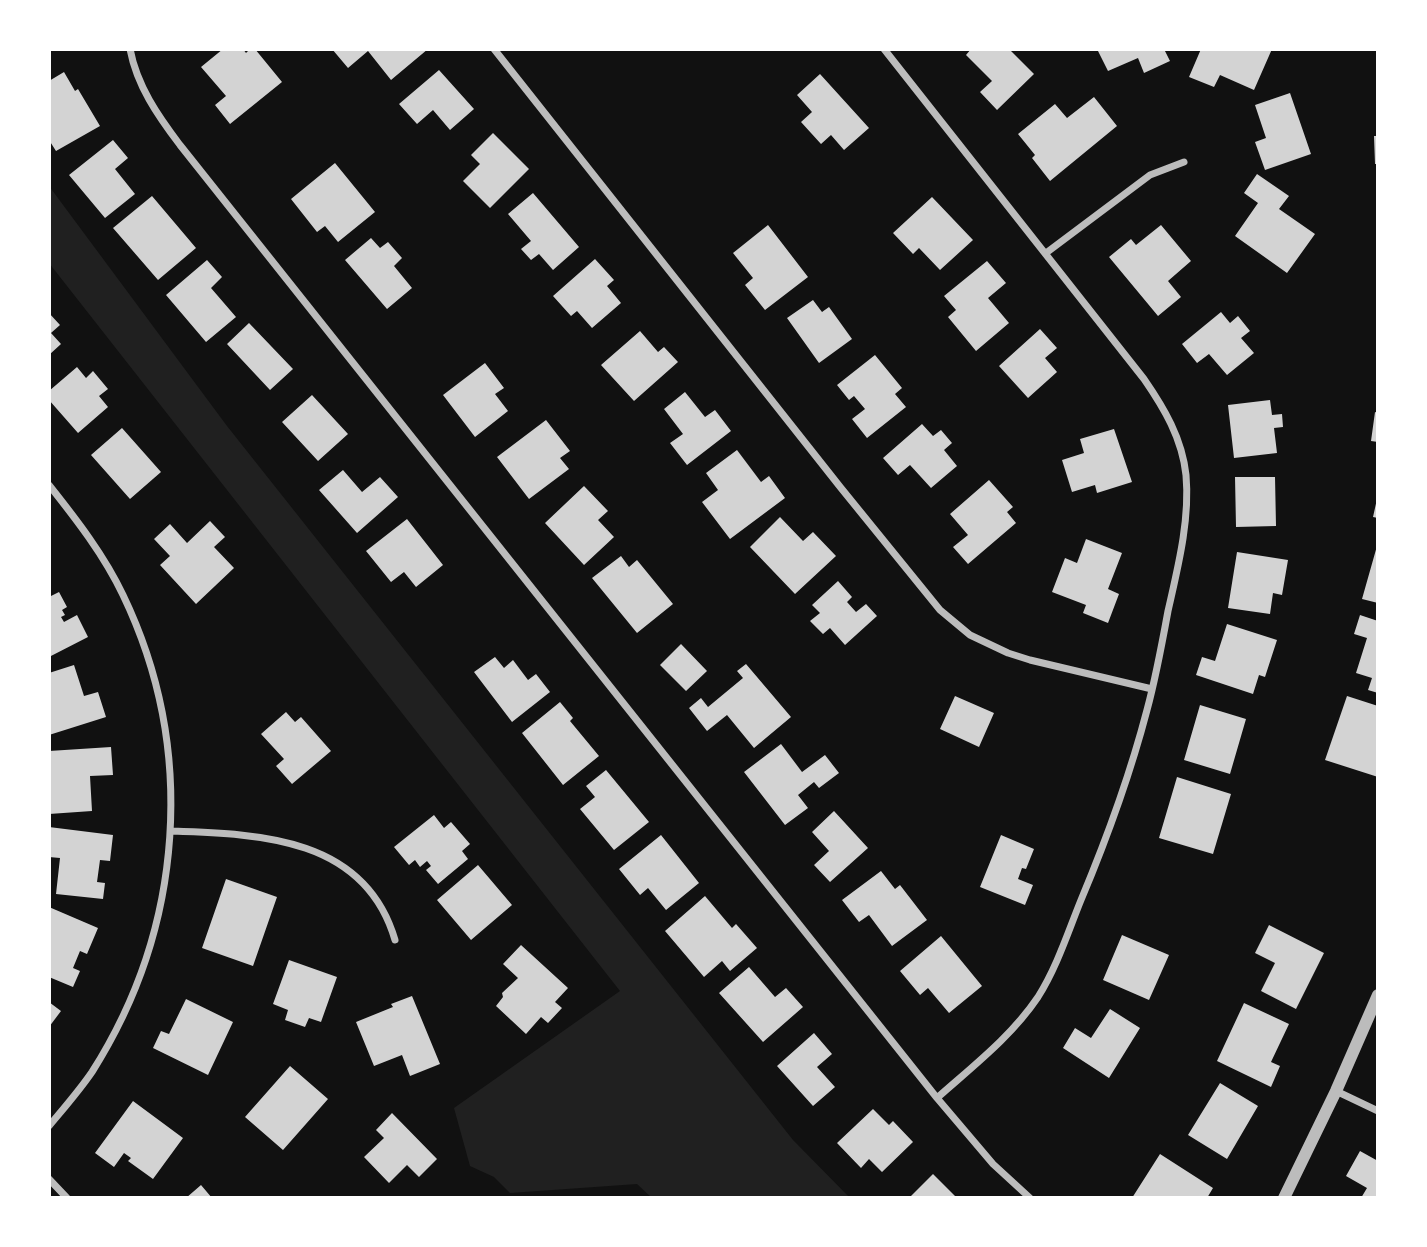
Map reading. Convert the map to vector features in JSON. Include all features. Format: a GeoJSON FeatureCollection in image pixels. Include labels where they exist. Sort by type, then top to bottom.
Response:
{"type":"FeatureCollection","features":[{"type":"Feature","properties":{"kind":"street"},"geometry":{"type":"LineString","coordinates":[[130,49],[134,68],[142,85],[154,108],[180,145],[937,1098],[993,1164],[1030,1198]]}},
{"type":"Feature","properties":{"kind":"street"},"geometry":{"type":"LineString","coordinates":[[494,49],[940,610],[970,635],[1008,653],[1152,689]]}},
{"type":"Feature","properties":{"kind":"street"},"geometry":{"type":"LineString","coordinates":[[884,49],[1144,379],[1177,435],[1186,488],[1185,518],[1177,570],[1152,689],[1112,825],[1058,959],[1038,995],[1014,1028],[937,1098]]}},
{"type":"Feature","properties":{"kind":"street"},"geometry":{"type":"LineString","coordinates":[[1046,253],[1150,175],[1184,162]]}},
{"type":"Feature","properties":{"kind":"street"},"geometry":{"type":"LineString","coordinates":[[49,485],[84,531],[111,573],[148,654],[160,698],[168,747],[171,831],[164,891],[137,982],[102,1056],[49,1126]]}},
{"type":"Feature","properties":{"kind":"street"},"geometry":{"type":"LineString","coordinates":[[171,831],[254,835],[301,845],[324,855],[347,870],[371,892],[386,914],[395,940]]}},
{"type":"Feature","properties":{"kind":"street"},"geometry":{"type":"LineString","coordinates":[[1284,1198],[1336,1091],[1378,995]]}},
{"type":"Feature","properties":{"kind":"street"},"geometry":{"type":"LineString","coordinates":[[1336,1091],[1378,1111]]}},
{"type":"Feature","properties":{"kind":"street"},"geometry":{"type":"LineString","coordinates":[[49,1179],[67,1198]]}},
{"type":"Feature","properties":{"kind":"shaded area"},"geometry":{"type":"Polygon","coordinates":[[[49,186],[227,426],[793,1140],[850,1198],[652,1198],[637,1184],[510,1193],[494,1177],[470,1166],[454,1108],[620,991],[49,263],[49,186]]]}},
{"type":"Feature","properties":{"kind":"building"},"geometry":{"type":"Polygon","coordinates":[[[223,49],[243,49],[246,53],[255,49],[282,82],[230,124],[215,105],[226,96],[201,67],[223,49]]]}},
{"type":"Feature","properties":{"kind":"building"},"geometry":{"type":"Polygon","coordinates":[[[332,49],[428,49],[391,80],[368,51],[348,68],[332,49]]]}},
{"type":"Feature","properties":{"kind":"building"},"geometry":{"type":"Polygon","coordinates":[[[971,49],[1009,49],[1034,74],[997,110],[980,92],[992,81],[966,55],[971,49]]]}},
{"type":"Feature","properties":{"kind":"building"},"geometry":{"type":"Polygon","coordinates":[[[1097,49],[1164,49],[1170,61],[1144,73],[1138,58],[1108,71],[1097,49]]]}},
{"type":"Feature","properties":{"kind":"building"},"geometry":{"type":"Polygon","coordinates":[[[1201,49],[1272,49],[1254,90],[1220,75],[1214,87],[1189,77],[1201,49]]]}},
{"type":"Feature","properties":{"kind":"building"},"geometry":{"type":"Polygon","coordinates":[[[439,70],[474,109],[450,130],[433,110],[417,124],[399,104],[439,70]]]}},
{"type":"Feature","properties":{"kind":"building"},"geometry":{"type":"Polygon","coordinates":[[[64,72],[75,91],[78,89],[100,126],[56,151],[49,140],[49,81],[64,72]]]}},
{"type":"Feature","properties":{"kind":"building"},"geometry":{"type":"Polygon","coordinates":[[[820,74],[869,128],[844,150],[831,135],[821,144],[801,122],[812,112],[797,95],[820,74]]]}},
{"type":"Feature","properties":{"kind":"building"},"geometry":{"type":"Polygon","coordinates":[[[1290,93],[1311,154],[1265,170],[1255,142],[1266,138],[1255,105],[1290,93]]]}},
{"type":"Feature","properties":{"kind":"building"},"geometry":{"type":"Polygon","coordinates":[[[1094,97],[1117,126],[1050,181],[1032,158],[1035,155],[1018,134],[1055,104],[1067,118],[1094,97]]]}},
{"type":"Feature","properties":{"kind":"building"},"geometry":{"type":"Polygon","coordinates":[[[493,133],[529,169],[490,208],[463,181],[480,164],[471,155],[493,133]]]}},
{"type":"Feature","properties":{"kind":"building"},"geometry":{"type":"Polygon","coordinates":[[[1374,136],[1378,136],[1378,164],[1375,164],[1374,136]]]}},
{"type":"Feature","properties":{"kind":"building"},"geometry":{"type":"Polygon","coordinates":[[[113,140],[128,158],[115,169],[135,194],[105,218],[69,175],[113,140]]]}},
{"type":"Feature","properties":{"kind":"building"},"geometry":{"type":"Polygon","coordinates":[[[335,163],[375,212],[338,242],[325,226],[317,232],[291,199],[335,163]]]}},
{"type":"Feature","properties":{"kind":"building"},"geometry":{"type":"Polygon","coordinates":[[[1257,174],[1289,196],[1279,209],[1315,234],[1287,273],[1235,236],[1258,203],[1244,193],[1257,174]]]}},
{"type":"Feature","properties":{"kind":"building"},"geometry":{"type":"Polygon","coordinates":[[[533,193],[579,247],[553,270],[539,254],[531,260],[521,249],[531,241],[508,214],[533,193]]]}},
{"type":"Feature","properties":{"kind":"building"},"geometry":{"type":"Polygon","coordinates":[[[152,196],[196,248],[158,280],[113,228],[152,196]]]}},
{"type":"Feature","properties":{"kind":"building"},"geometry":{"type":"Polygon","coordinates":[[[932,197],[973,240],[940,270],[919,248],[913,254],[893,233],[932,197]]]}},
{"type":"Feature","properties":{"kind":"building"},"geometry":{"type":"Polygon","coordinates":[[[768,225],[808,277],[765,310],[745,285],[753,278],[733,253],[768,225]]]}},
{"type":"Feature","properties":{"kind":"building"},"geometry":{"type":"Polygon","coordinates":[[[1161,225],[1191,261],[1168,281],[1181,297],[1158,316],[1109,257],[1131,239],[1136,245],[1161,225]]]}},
{"type":"Feature","properties":{"kind":"building"},"geometry":{"type":"Polygon","coordinates":[[[371,238],[380,248],[388,242],[402,258],[394,266],[412,288],[387,309],[345,260],[371,238]]]}},
{"type":"Feature","properties":{"kind":"building"},"geometry":{"type":"Polygon","coordinates":[[[595,259],[614,280],[607,286],[621,303],[592,328],[577,311],[571,316],[553,296],[595,259]]]}},
{"type":"Feature","properties":{"kind":"building"},"geometry":{"type":"Polygon","coordinates":[[[207,260],[222,277],[211,288],[236,317],[206,342],[166,295],[207,260]]]}},
{"type":"Feature","properties":{"kind":"building"},"geometry":{"type":"Polygon","coordinates":[[[987,261],[1006,283],[988,298],[1009,323],[976,351],[948,317],[956,310],[944,296],[987,261]]]}},
{"type":"Feature","properties":{"kind":"building"},"geometry":{"type":"Polygon","coordinates":[[[813,300],[822,312],[829,307],[852,339],[819,363],[787,318],[813,300]]]}},
{"type":"Feature","properties":{"kind":"building"},"geometry":{"type":"Polygon","coordinates":[[[1221,312],[1230,323],[1238,316],[1250,331],[1241,338],[1254,353],[1227,375],[1209,354],[1197,363],[1182,344],[1221,312]]]}},
{"type":"Feature","properties":{"kind":"building"},"geometry":{"type":"Polygon","coordinates":[[[49,313],[60,325],[51,333],[61,344],[49,355],[49,313]]]}},
{"type":"Feature","properties":{"kind":"building"},"geometry":{"type":"Polygon","coordinates":[[[249,323],[293,369],[270,390],[227,344],[249,323]]]}},
{"type":"Feature","properties":{"kind":"building"},"geometry":{"type":"Polygon","coordinates":[[[1040,329],[1057,348],[1045,358],[1057,372],[1028,398],[999,366],[1040,329]]]}},
{"type":"Feature","properties":{"kind":"building"},"geometry":{"type":"Polygon","coordinates":[[[640,331],[658,352],[664,347],[678,362],[634,401],[601,365],[640,331]]]}},
{"type":"Feature","properties":{"kind":"building"},"geometry":{"type":"Polygon","coordinates":[[[875,355],[902,388],[895,394],[906,407],[867,438],[852,419],[865,409],[854,396],[849,400],[837,385],[875,355]]]}},
{"type":"Feature","properties":{"kind":"building"},"geometry":{"type":"Polygon","coordinates":[[[485,363],[504,388],[495,394],[508,411],[475,437],[443,395],[485,363]]]}},
{"type":"Feature","properties":{"kind":"building"},"geometry":{"type":"Polygon","coordinates":[[[77,367],[86,378],[93,371],[108,389],[99,396],[108,407],[78,433],[49,400],[49,391],[77,367]]]}},
{"type":"Feature","properties":{"kind":"building"},"geometry":{"type":"Polygon","coordinates":[[[685,392],[705,417],[715,410],[731,431],[687,465],[670,443],[683,434],[664,409],[685,392]]]}},
{"type":"Feature","properties":{"kind":"building"},"geometry":{"type":"Polygon","coordinates":[[[312,395],[348,434],[318,461],[282,422],[312,395]]]}},
{"type":"Feature","properties":{"kind":"building"},"geometry":{"type":"Polygon","coordinates":[[[1270,400],[1272,415],[1282,414],[1283,427],[1274,428],[1277,453],[1234,458],[1228,405],[1270,400]]]}},
{"type":"Feature","properties":{"kind":"building"},"geometry":{"type":"Polygon","coordinates":[[[1375,412],[1378,413],[1378,442],[1371,441],[1375,412]]]}},
{"type":"Feature","properties":{"kind":"building"},"geometry":{"type":"Polygon","coordinates":[[[546,420],[570,451],[560,458],[569,469],[529,499],[497,457],[546,420]]]}},
{"type":"Feature","properties":{"kind":"building"},"geometry":{"type":"Polygon","coordinates":[[[922,424],[933,436],[941,430],[952,443],[944,450],[957,466],[931,488],[910,465],[898,475],[883,458],[922,424]]]}},
{"type":"Feature","properties":{"kind":"building"},"geometry":{"type":"Polygon","coordinates":[[[122,428],[161,472],[130,499],[91,455],[122,428]]]}},
{"type":"Feature","properties":{"kind":"building"},"geometry":{"type":"Polygon","coordinates":[[[1114,429],[1132,482],[1097,493],[1095,485],[1072,492],[1062,460],[1084,453],[1080,439],[1114,429]]]}},
{"type":"Feature","properties":{"kind":"building"},"geometry":{"type":"Polygon","coordinates":[[[737,450],[761,482],[769,476],[785,498],[730,539],[702,502],[718,490],[706,473],[737,450]]]}},
{"type":"Feature","properties":{"kind":"building"},"geometry":{"type":"Polygon","coordinates":[[[343,470],[362,492],[380,477],[398,497],[357,533],[319,490],[343,470]]]}},
{"type":"Feature","properties":{"kind":"building"},"geometry":{"type":"Polygon","coordinates":[[[1235,477],[1275,477],[1276,526],[1236,527],[1235,477]]]}},
{"type":"Feature","properties":{"kind":"building"},"geometry":{"type":"Polygon","coordinates":[[[989,480],[1013,507],[1007,512],[1016,523],[968,564],[953,547],[968,535],[950,514],[989,480]]]}},
{"type":"Feature","properties":{"kind":"building"},"geometry":{"type":"Polygon","coordinates":[[[584,486],[608,511],[598,520],[614,537],[584,565],[545,523],[584,486]]]}},
{"type":"Feature","properties":{"kind":"building"},"geometry":{"type":"Polygon","coordinates":[[[1378,499],[1378,518],[1373,517],[1378,499]]]}},
{"type":"Feature","properties":{"kind":"building"},"geometry":{"type":"Polygon","coordinates":[[[780,517],[803,541],[813,532],[836,556],[795,594],[750,547],[780,517]]]}},
{"type":"Feature","properties":{"kind":"building"},"geometry":{"type":"Polygon","coordinates":[[[407,519],[443,565],[416,587],[404,572],[391,582],[366,551],[407,519]]]}},
{"type":"Feature","properties":{"kind":"building"},"geometry":{"type":"Polygon","coordinates":[[[210,521],[225,537],[214,547],[234,568],[196,604],[160,565],[170,556],[154,539],[170,524],[187,543],[210,521]]]}},
{"type":"Feature","properties":{"kind":"building"},"geometry":{"type":"Polygon","coordinates":[[[1086,539],[1122,553],[1108,589],[1119,594],[1108,623],[1083,613],[1086,605],[1052,592],[1065,558],[1077,563],[1086,539]]]}},
{"type":"Feature","properties":{"kind":"building"},"geometry":{"type":"Polygon","coordinates":[[[1378,546],[1378,603],[1362,599],[1378,546]]]}},
{"type":"Feature","properties":{"kind":"building"},"geometry":{"type":"Polygon","coordinates":[[[1237,552],[1288,560],[1282,595],[1273,593],[1270,614],[1228,608],[1237,552]]]}},
{"type":"Feature","properties":{"kind":"building"},"geometry":{"type":"Polygon","coordinates":[[[621,556],[629,567],[637,560],[673,604],[637,633],[592,578],[621,556]]]}},
{"type":"Feature","properties":{"kind":"building"},"geometry":{"type":"Polygon","coordinates":[[[838,581],[852,597],[847,602],[856,612],[866,604],[877,616],[845,645],[830,628],[823,634],[810,621],[820,613],[812,605],[838,581]]]}},
{"type":"Feature","properties":{"kind":"building"},"geometry":{"type":"Polygon","coordinates":[[[59,592],[67,607],[62,610],[65,615],[61,617],[64,622],[77,615],[88,637],[49,657],[49,593],[51,596],[59,592]]]}},
{"type":"Feature","properties":{"kind":"building"},"geometry":{"type":"Polygon","coordinates":[[[1360,615],[1378,621],[1378,693],[1368,690],[1372,678],[1356,673],[1367,638],[1354,634],[1360,615]]]}},
{"type":"Feature","properties":{"kind":"building"},"geometry":{"type":"Polygon","coordinates":[[[1227,624],[1277,640],[1265,677],[1259,675],[1253,694],[1196,675],[1202,657],[1215,661],[1227,624]]]}},
{"type":"Feature","properties":{"kind":"building"},"geometry":{"type":"Polygon","coordinates":[[[681,644],[707,671],[686,691],[660,665],[681,644]]]}},
{"type":"Feature","properties":{"kind":"building"},"geometry":{"type":"Polygon","coordinates":[[[495,657],[504,668],[513,660],[528,680],[536,674],[550,692],[512,722],[474,672],[495,657]]]}},
{"type":"Feature","properties":{"kind":"building"},"geometry":{"type":"Polygon","coordinates":[[[746,664],[791,717],[754,748],[727,715],[707,731],[689,708],[701,698],[708,707],[743,678],[737,671],[746,664]]]}},
{"type":"Feature","properties":{"kind":"building"},"geometry":{"type":"Polygon","coordinates":[[[74,665],[84,696],[98,692],[106,717],[49,735],[49,673],[74,665]]]}},
{"type":"Feature","properties":{"kind":"building"},"geometry":{"type":"Polygon","coordinates":[[[955,696],[994,713],[979,747],[940,729],[955,696]]]}},
{"type":"Feature","properties":{"kind":"building"},"geometry":{"type":"Polygon","coordinates":[[[1347,696],[1378,706],[1378,777],[1325,760],[1347,696]]]}},
{"type":"Feature","properties":{"kind":"building"},"geometry":{"type":"Polygon","coordinates":[[[560,702],[573,718],[570,721],[599,756],[563,785],[522,733],[560,702]]]}},
{"type":"Feature","properties":{"kind":"building"},"geometry":{"type":"Polygon","coordinates":[[[1200,705],[1246,719],[1230,774],[1184,760],[1200,705]]]}},
{"type":"Feature","properties":{"kind":"building"},"geometry":{"type":"Polygon","coordinates":[[[286,712],[295,722],[301,717],[331,751],[292,784],[276,766],[284,759],[261,734],[286,712]]]}},
{"type":"Feature","properties":{"kind":"building"},"geometry":{"type":"Polygon","coordinates":[[[781,744],[802,772],[825,755],[839,773],[819,788],[814,782],[798,795],[808,808],[785,825],[744,772],[781,744]]]}},
{"type":"Feature","properties":{"kind":"building"},"geometry":{"type":"Polygon","coordinates":[[[111,747],[113,775],[90,776],[92,811],[49,814],[49,751],[111,747]]]}},
{"type":"Feature","properties":{"kind":"building"},"geometry":{"type":"Polygon","coordinates":[[[606,770],[649,822],[614,850],[580,809],[595,797],[586,786],[606,770]]]}},
{"type":"Feature","properties":{"kind":"building"},"geometry":{"type":"Polygon","coordinates":[[[1177,777],[1231,794],[1213,854],[1159,838],[1177,777]]]}},
{"type":"Feature","properties":{"kind":"building"},"geometry":{"type":"Polygon","coordinates":[[[834,811],[868,848],[830,882],[814,865],[829,851],[812,832],[834,811]]]}},
{"type":"Feature","properties":{"kind":"building"},"geometry":{"type":"Polygon","coordinates":[[[434,815],[444,828],[451,822],[470,844],[462,851],[468,859],[438,884],[426,870],[431,866],[427,861],[420,867],[415,860],[409,865],[394,847],[434,815]]]}},
{"type":"Feature","properties":{"kind":"building"},"geometry":{"type":"Polygon","coordinates":[[[49,827],[113,835],[110,861],[100,860],[97,882],[105,883],[103,899],[56,894],[60,858],[49,857],[49,827]]]}},
{"type":"Feature","properties":{"kind":"building"},"geometry":{"type":"Polygon","coordinates":[[[661,835],[699,883],[666,910],[648,888],[640,895],[619,869],[661,835]]]}},
{"type":"Feature","properties":{"kind":"building"},"geometry":{"type":"Polygon","coordinates":[[[1001,835],[1034,849],[1026,869],[1022,868],[1018,879],[1033,885],[1025,905],[980,887],[1001,835]]]}},
{"type":"Feature","properties":{"kind":"building"},"geometry":{"type":"Polygon","coordinates":[[[478,865],[512,905],[471,940],[437,900],[478,865]]]}},
{"type":"Feature","properties":{"kind":"building"},"geometry":{"type":"Polygon","coordinates":[[[881,871],[895,889],[900,885],[927,920],[892,946],[869,915],[859,922],[842,900],[881,871]]]}},
{"type":"Feature","properties":{"kind":"building"},"geometry":{"type":"Polygon","coordinates":[[[226,879],[277,897],[253,966],[202,948],[226,879]]]}},
{"type":"Feature","properties":{"kind":"building"},"geometry":{"type":"Polygon","coordinates":[[[705,896],[732,928],[736,924],[757,948],[730,971],[722,961],[704,977],[665,931],[705,896]]]}},
{"type":"Feature","properties":{"kind":"building"},"geometry":{"type":"Polygon","coordinates":[[[49,907],[98,928],[87,954],[80,951],[73,968],[80,971],[73,987],[49,977],[49,907]]]}},
{"type":"Feature","properties":{"kind":"building"},"geometry":{"type":"Polygon","coordinates":[[[1269,925],[1324,953],[1296,1009],[1261,991],[1275,963],[1255,953],[1269,925]]]}},
{"type":"Feature","properties":{"kind":"building"},"geometry":{"type":"Polygon","coordinates":[[[1122,935],[1169,955],[1149,1000],[1103,980],[1122,935]]]}},
{"type":"Feature","properties":{"kind":"building"},"geometry":{"type":"Polygon","coordinates":[[[941,936],[982,986],[949,1013],[928,988],[920,995],[900,971],[941,936]]]}},
{"type":"Feature","properties":{"kind":"building"},"geometry":{"type":"Polygon","coordinates":[[[521,945],[568,988],[555,1002],[562,1008],[548,1023],[541,1017],[526,1034],[496,1006],[503,997],[502,993],[518,978],[503,964],[521,945]]]}},
{"type":"Feature","properties":{"kind":"building"},"geometry":{"type":"Polygon","coordinates":[[[289,960],[337,977],[321,1022],[309,1018],[305,1027],[285,1020],[288,1010],[273,1004],[289,960]]]}},
{"type":"Feature","properties":{"kind":"building"},"geometry":{"type":"Polygon","coordinates":[[[749,967],[775,997],[786,988],[803,1007],[763,1042],[719,993],[749,967]]]}},
{"type":"Feature","properties":{"kind":"building"},"geometry":{"type":"Polygon","coordinates":[[[412,996],[440,1064],[410,1076],[402,1055],[374,1066],[356,1022],[412,996]]]}},
{"type":"Feature","properties":{"kind":"building"},"geometry":{"type":"Polygon","coordinates":[[[186,999],[233,1022],[208,1075],[153,1048],[161,1031],[169,1034],[186,999]]]}},
{"type":"Feature","properties":{"kind":"building"},"geometry":{"type":"Polygon","coordinates":[[[49,1002],[61,1011],[49,1027],[49,1002]]]}},
{"type":"Feature","properties":{"kind":"building"},"geometry":{"type":"Polygon","coordinates":[[[1244,1003],[1289,1024],[1271,1062],[1280,1066],[1271,1087],[1217,1061],[1244,1003]]]}},
{"type":"Feature","properties":{"kind":"building"},"geometry":{"type":"Polygon","coordinates":[[[1110,1009],[1140,1028],[1109,1078],[1063,1048],[1075,1028],[1091,1038],[1110,1009]]]}},
{"type":"Feature","properties":{"kind":"building"},"geometry":{"type":"Polygon","coordinates":[[[814,1033],[832,1054],[817,1067],[835,1087],[813,1106],[777,1066],[814,1033]]]}},
{"type":"Feature","properties":{"kind":"building"},"geometry":{"type":"Polygon","coordinates":[[[290,1066],[328,1099],[283,1150],[245,1117],[290,1066]]]}},
{"type":"Feature","properties":{"kind":"building"},"geometry":{"type":"Polygon","coordinates":[[[1220,1083],[1258,1106],[1227,1159],[1188,1135],[1220,1083]]]}},
{"type":"Feature","properties":{"kind":"building"},"geometry":{"type":"Polygon","coordinates":[[[133,1101],[183,1138],[153,1179],[128,1161],[131,1158],[124,1153],[114,1167],[95,1153],[133,1101]]]}},
{"type":"Feature","properties":{"kind":"building"},"geometry":{"type":"Polygon","coordinates":[[[873,1109],[889,1125],[893,1121],[913,1142],[882,1172],[869,1159],[861,1168],[837,1143],[873,1109]]]}},
{"type":"Feature","properties":{"kind":"building"},"geometry":{"type":"Polygon","coordinates":[[[392,1113],[437,1159],[419,1177],[407,1165],[389,1183],[364,1157],[384,1138],[376,1130],[392,1113]]]}},
{"type":"Feature","properties":{"kind":"building"},"geometry":{"type":"Polygon","coordinates":[[[1360,1151],[1378,1161],[1378,1198],[1361,1198],[1367,1188],[1346,1176],[1360,1151]]]}},
{"type":"Feature","properties":{"kind":"building"},"geometry":{"type":"Polygon","coordinates":[[[1160,1154],[1213,1188],[1207,1198],[1132,1198],[1160,1154]]]}},
{"type":"Feature","properties":{"kind":"building"},"geometry":{"type":"Polygon","coordinates":[[[933,1174],[954,1198],[909,1198],[933,1174]]]}},
{"type":"Feature","properties":{"kind":"building"},"geometry":{"type":"Polygon","coordinates":[[[201,1185],[212,1198],[186,1198],[201,1185]]]}}]}
